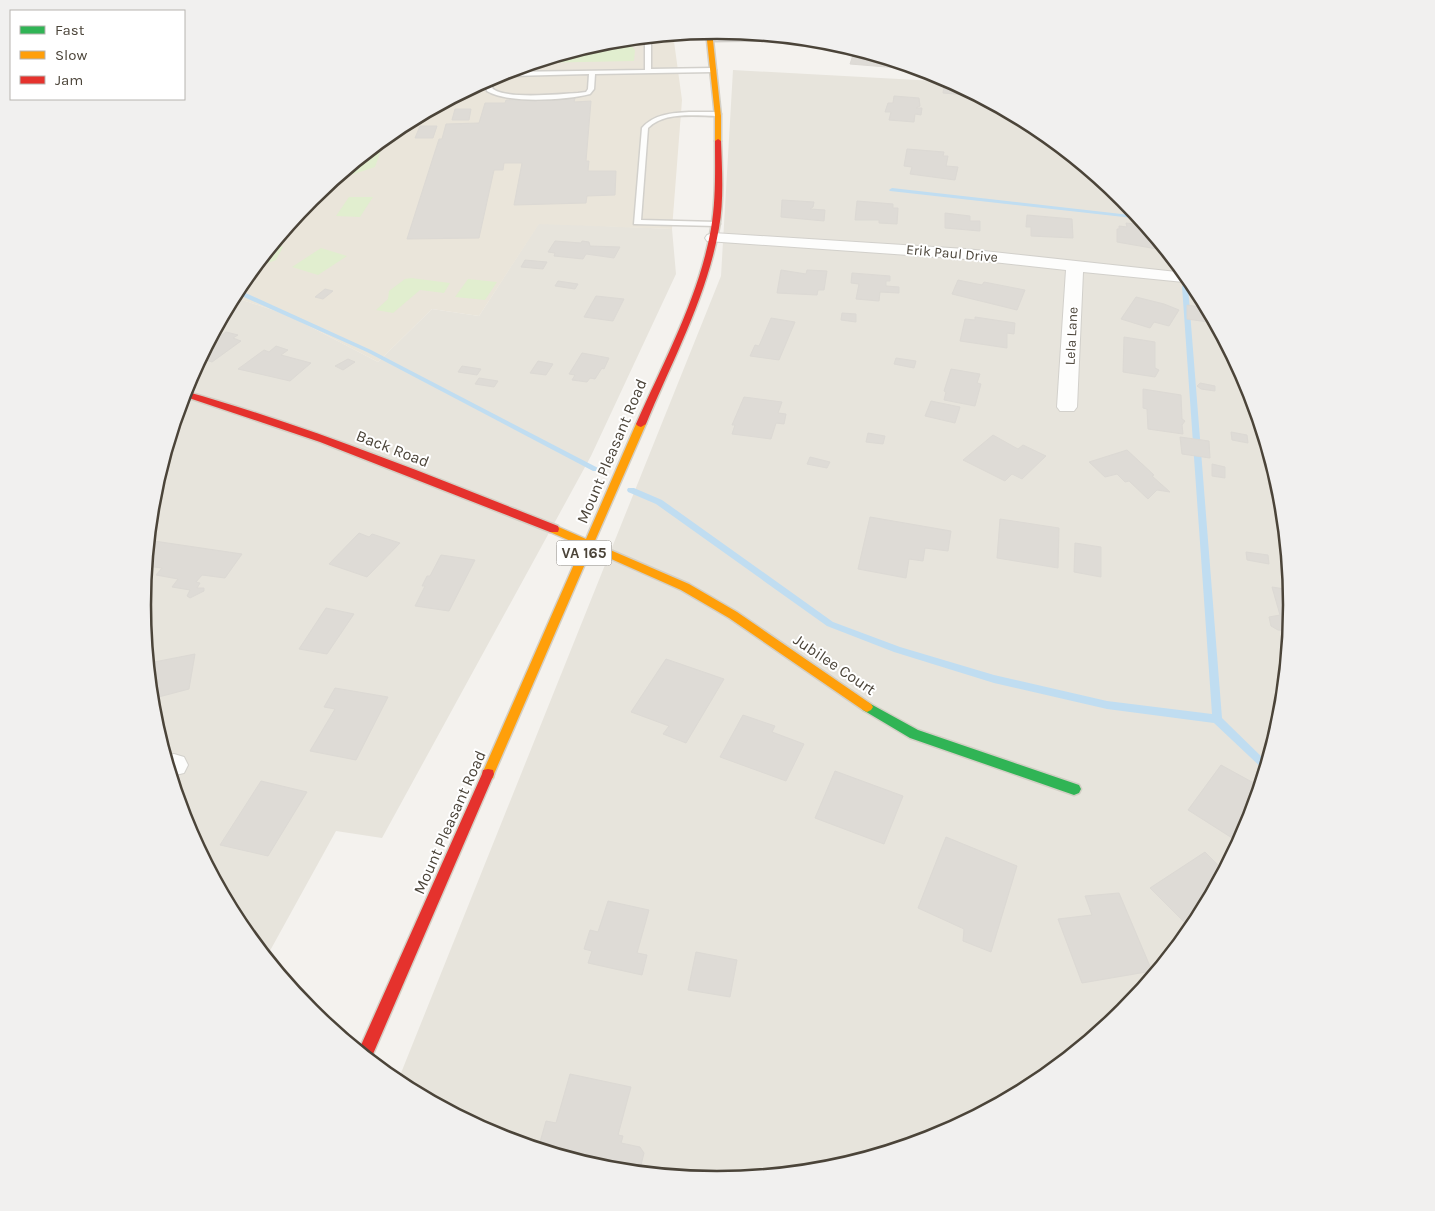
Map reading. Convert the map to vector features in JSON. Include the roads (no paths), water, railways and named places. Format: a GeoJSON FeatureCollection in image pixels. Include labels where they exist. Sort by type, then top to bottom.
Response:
{"type":"FeatureCollection","features":[{"type":"Feature","properties":{"kind":"main road","name":"Mount Pleasant Road"},"geometry":{"type":"LineString","coordinates":[[366,1050],[589,543],[690,305],[715,231],[719,180],[718,114],[709,39]]}},
{"type":"Feature","properties":{"kind":"main road","name":"Back Road"},"geometry":{"type":"LineString","coordinates":[[191,396],[291,427],[459,490],[589,543]]}},
{"type":"Feature","properties":{"kind":"main road","name":"Jubilee Court"},"geometry":{"type":"LineString","coordinates":[[589,543],[686,587],[733,615],[868,707],[914,734],[1074,789]]}},
{"type":"Feature","properties":{"kind":"street","name":"Erik Paul Drive"},"geometry":{"type":"LineString","coordinates":[[715,231],[1075,265],[1180,278]]}},
{"type":"Feature","properties":{"kind":"street","name":"Lela Lane"},"geometry":{"type":"LineString","coordinates":[[1067,407],[1075,265]]}},
{"type":"Feature","properties":{"kind":"lane"},"geometry":{"type":"LineString","coordinates":[[648,44],[648,72]]}},
{"type":"Feature","properties":{"kind":"lane"},"geometry":{"type":"LineString","coordinates":[[522,74],[713,70]]}},
{"type":"Feature","properties":{"kind":"lane"},"geometry":{"type":"LineString","coordinates":[[489,87],[490,91],[511,96],[578,95],[588,93],[591,89],[592,74]]}},
{"type":"Feature","properties":{"kind":"lane"},"geometry":{"type":"LineString","coordinates":[[715,231],[637,222],[645,128],[648,122],[664,116],[718,114]]}},
{"type":"Feature","properties":{"kind":"waterway"},"geometry":{"type":"LineString","coordinates":[[892,190],[1129,217]]}},
{"type":"Feature","properties":{"kind":"waterway"},"geometry":{"type":"LineString","coordinates":[[1185,286],[1217,719]]}},
{"type":"Feature","properties":{"kind":"waterway"},"geometry":{"type":"LineString","coordinates":[[244,295],[369,351],[596,469]]}},
{"type":"Feature","properties":{"kind":"waterway"},"geometry":{"type":"LineString","coordinates":[[631,490],[659,502],[830,624],[897,650],[994,679],[1107,705],[1217,719]]}},
{"type":"Feature","properties":{"kind":"waterway"},"geometry":{"type":"LineString","coordinates":[[1217,719],[1262,763]]}}]}
